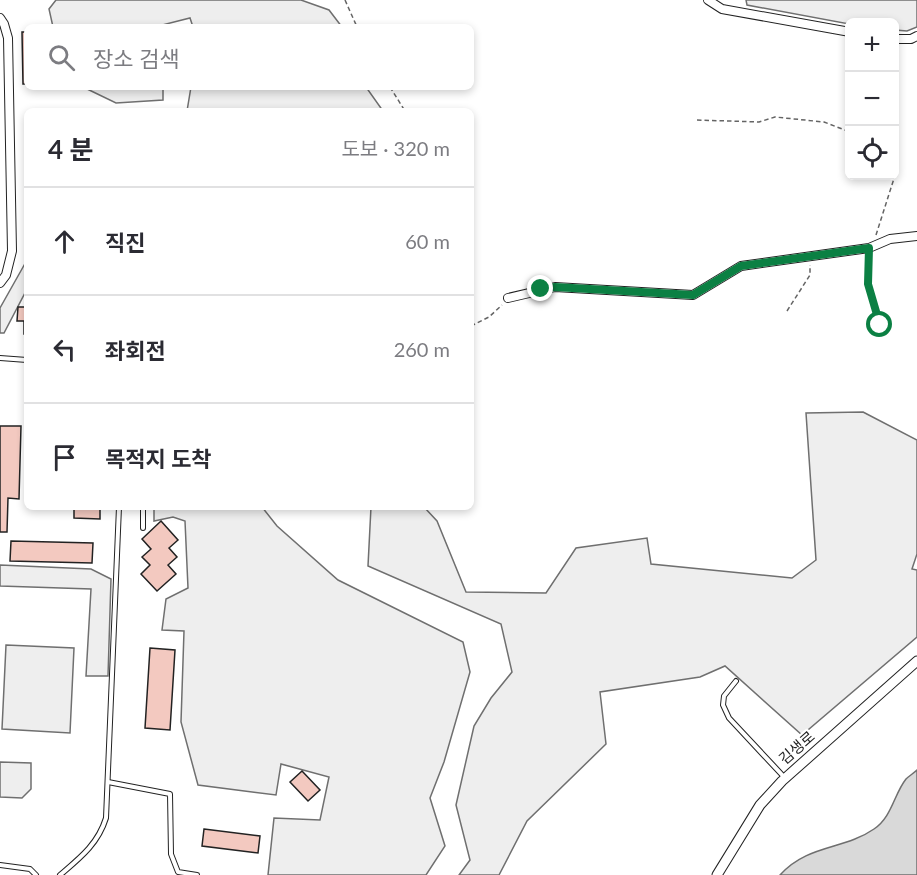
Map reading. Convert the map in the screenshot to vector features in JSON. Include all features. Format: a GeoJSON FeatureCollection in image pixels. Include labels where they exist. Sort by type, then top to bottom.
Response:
{"type":"FeatureCollection","features":[{"type":"Feature","properties":{"kind":"street"},"geometry":{"type":"LineString","coordinates":[[708,0],[722,9],[845,31]]}},
{"type":"Feature","properties":{"kind":"street"},"geometry":{"type":"LineString","coordinates":[[0,18],[8,38],[12,251],[6,274],[0,283]]}},
{"type":"Feature","properties":{"kind":"street"},"geometry":{"type":"LineString","coordinates":[[899,39],[911,39],[917,36]]}},
{"type":"Feature","properties":{"kind":"street"},"geometry":{"type":"LineString","coordinates":[[508,298],[555,287],[693,295],[741,266],[810,257],[871,246],[890,239],[917,236]]}},
{"type":"Feature","properties":{"kind":"street","name":"김생로"},"geometry":{"type":"LineString","coordinates":[[717,875],[760,806],[785,778],[917,661]]}},
{"type":"Feature","properties":{"kind":"lane"},"geometry":{"type":"LineString","coordinates":[[0,358],[24,360]]}},
{"type":"Feature","properties":{"kind":"lane"},"geometry":{"type":"LineString","coordinates":[[60,875],[93,845],[103,830],[106,818],[119,510]]}},
{"type":"Feature","properties":{"kind":"lane"},"geometry":{"type":"LineString","coordinates":[[143,510],[143,528]]}},
{"type":"Feature","properties":{"kind":"lane"},"geometry":{"type":"LineString","coordinates":[[736,681],[724,696],[723,705],[729,718],[785,778]]}},
{"type":"Feature","properties":{"kind":"lane"},"geometry":{"type":"LineString","coordinates":[[108,782],[170,794],[171,854],[178,872],[196,875]]}},
{"type":"Feature","properties":{"kind":"lane"},"geometry":{"type":"LineString","coordinates":[[0,865],[30,869],[36,875]]}},
{"type":"Feature","properties":{"kind":"path"},"geometry":{"type":"LineString","coordinates":[[345,0],[356,24]]}},
{"type":"Feature","properties":{"kind":"path"},"geometry":{"type":"LineString","coordinates":[[392,90],[403,108]]}},
{"type":"Feature","properties":{"kind":"path"},"geometry":{"type":"LineString","coordinates":[[697,120],[759,122],[775,117],[824,122],[845,130]]}},
{"type":"Feature","properties":{"kind":"path"},"geometry":{"type":"LineString","coordinates":[[880,325],[868,284],[871,246],[893,180]]}},
{"type":"Feature","properties":{"kind":"path"},"geometry":{"type":"LineString","coordinates":[[787,312],[810,275],[810,257]]}},
{"type":"Feature","properties":{"kind":"path"},"geometry":{"type":"LineString","coordinates":[[474,324],[489,317],[508,298]]}},
{"type":"Feature","properties":{"kind":"shaded area"},"geometry":{"type":"Polygon","coordinates":[[[56,0],[301,0],[329,10],[340,24],[192,24],[190,18],[166,24],[52,24],[49,9],[56,0]]]}},
{"type":"Feature","properties":{"kind":"shaded area"},"geometry":{"type":"Polygon","coordinates":[[[746,0],[917,0],[917,27],[907,31],[899,30],[899,18],[845,18],[845,23],[747,5],[746,0]]]}},
{"type":"Feature","properties":{"kind":"shaded area"},"geometry":{"type":"Polygon","coordinates":[[[89,90],[163,90],[163,100],[116,103],[89,90]]]}},
{"type":"Feature","properties":{"kind":"shaded area"},"geometry":{"type":"Polygon","coordinates":[[[190,90],[368,90],[381,108],[188,108],[190,90]]]}},
{"type":"Feature","properties":{"kind":"shaded area"},"geometry":{"type":"Polygon","coordinates":[[[24,265],[24,295],[4,333],[0,333],[0,308],[24,265]]]}},
{"type":"Feature","properties":{"kind":"shaded area"},"geometry":{"type":"Polygon","coordinates":[[[863,412],[917,440],[917,554],[912,569],[917,570],[917,637],[802,735],[725,666],[700,677],[600,692],[606,744],[527,821],[499,875],[459,875],[470,860],[456,805],[474,726],[491,698],[512,672],[501,624],[368,566],[371,510],[427,510],[437,521],[466,592],[546,593],[576,548],[647,538],[651,564],[792,578],[816,560],[806,413],[863,412]]]}},
{"type":"Feature","properties":{"kind":"shaded area"},"geometry":{"type":"Polygon","coordinates":[[[154,510],[264,510],[277,526],[338,580],[463,642],[470,672],[444,762],[430,798],[445,846],[426,875],[268,875],[274,818],[320,820],[329,777],[281,764],[276,795],[198,785],[181,722],[184,631],[162,630],[166,599],[188,588],[185,521],[173,517],[154,521],[154,510]]]}},
{"type":"Feature","properties":{"kind":"shaded area"},"geometry":{"type":"Polygon","coordinates":[[[0,565],[91,569],[111,579],[108,676],[86,676],[91,589],[0,586],[0,565]]]}},
{"type":"Feature","properties":{"kind":"shaded area"},"geometry":{"type":"Polygon","coordinates":[[[6,645],[74,648],[70,733],[2,729],[6,645]]]}},
{"type":"Feature","properties":{"kind":"shaded area"},"geometry":{"type":"Polygon","coordinates":[[[0,762],[31,763],[31,789],[22,798],[0,797],[0,762]]]}},
{"type":"Feature","properties":{"kind":"shaded area"},"geometry":{"type":"Polygon","coordinates":[[[917,770],[917,875],[780,875],[791,865],[814,852],[851,841],[874,829],[889,812],[906,779],[917,770]]]}},
{"type":"Feature","properties":{"kind":"building"},"geometry":{"type":"Polygon","coordinates":[[[22,32],[24,32],[24,84],[22,32]]]}},
{"type":"Feature","properties":{"kind":"building"},"geometry":{"type":"Polygon","coordinates":[[[18,307],[24,307],[24,321],[17,321],[18,307]]]}},
{"type":"Feature","properties":{"kind":"building"},"geometry":{"type":"Polygon","coordinates":[[[0,426],[21,426],[19,499],[8,498],[7,532],[0,532],[0,426]]]}},
{"type":"Feature","properties":{"kind":"building"},"geometry":{"type":"Polygon","coordinates":[[[74,510],[100,510],[100,519],[74,518],[74,510]]]}},
{"type":"Feature","properties":{"kind":"building"},"geometry":{"type":"Polygon","coordinates":[[[161,521],[178,540],[169,548],[177,557],[168,565],[176,574],[157,591],[141,574],[150,565],[142,557],[151,549],[142,539],[161,521]]]}},
{"type":"Feature","properties":{"kind":"building"},"geometry":{"type":"Polygon","coordinates":[[[11,541],[93,543],[92,563],[10,561],[11,541]]]}},
{"type":"Feature","properties":{"kind":"building"},"geometry":{"type":"Polygon","coordinates":[[[150,648],[175,650],[170,730],[145,728],[150,648]]]}},
{"type":"Feature","properties":{"kind":"building"},"geometry":{"type":"Polygon","coordinates":[[[302,771],[320,790],[308,801],[290,782],[302,771]]]}},
{"type":"Feature","properties":{"kind":"building"},"geometry":{"type":"Polygon","coordinates":[[[204,829],[260,836],[258,853],[202,846],[204,829]]]}},
{"type":"Feature","properties":{"kind":"route"},"geometry":{"type":"LineString","coordinates":[[541,289],[555,287],[693,295],[741,266],[869,248],[868,284],[880,325]]}}]}
